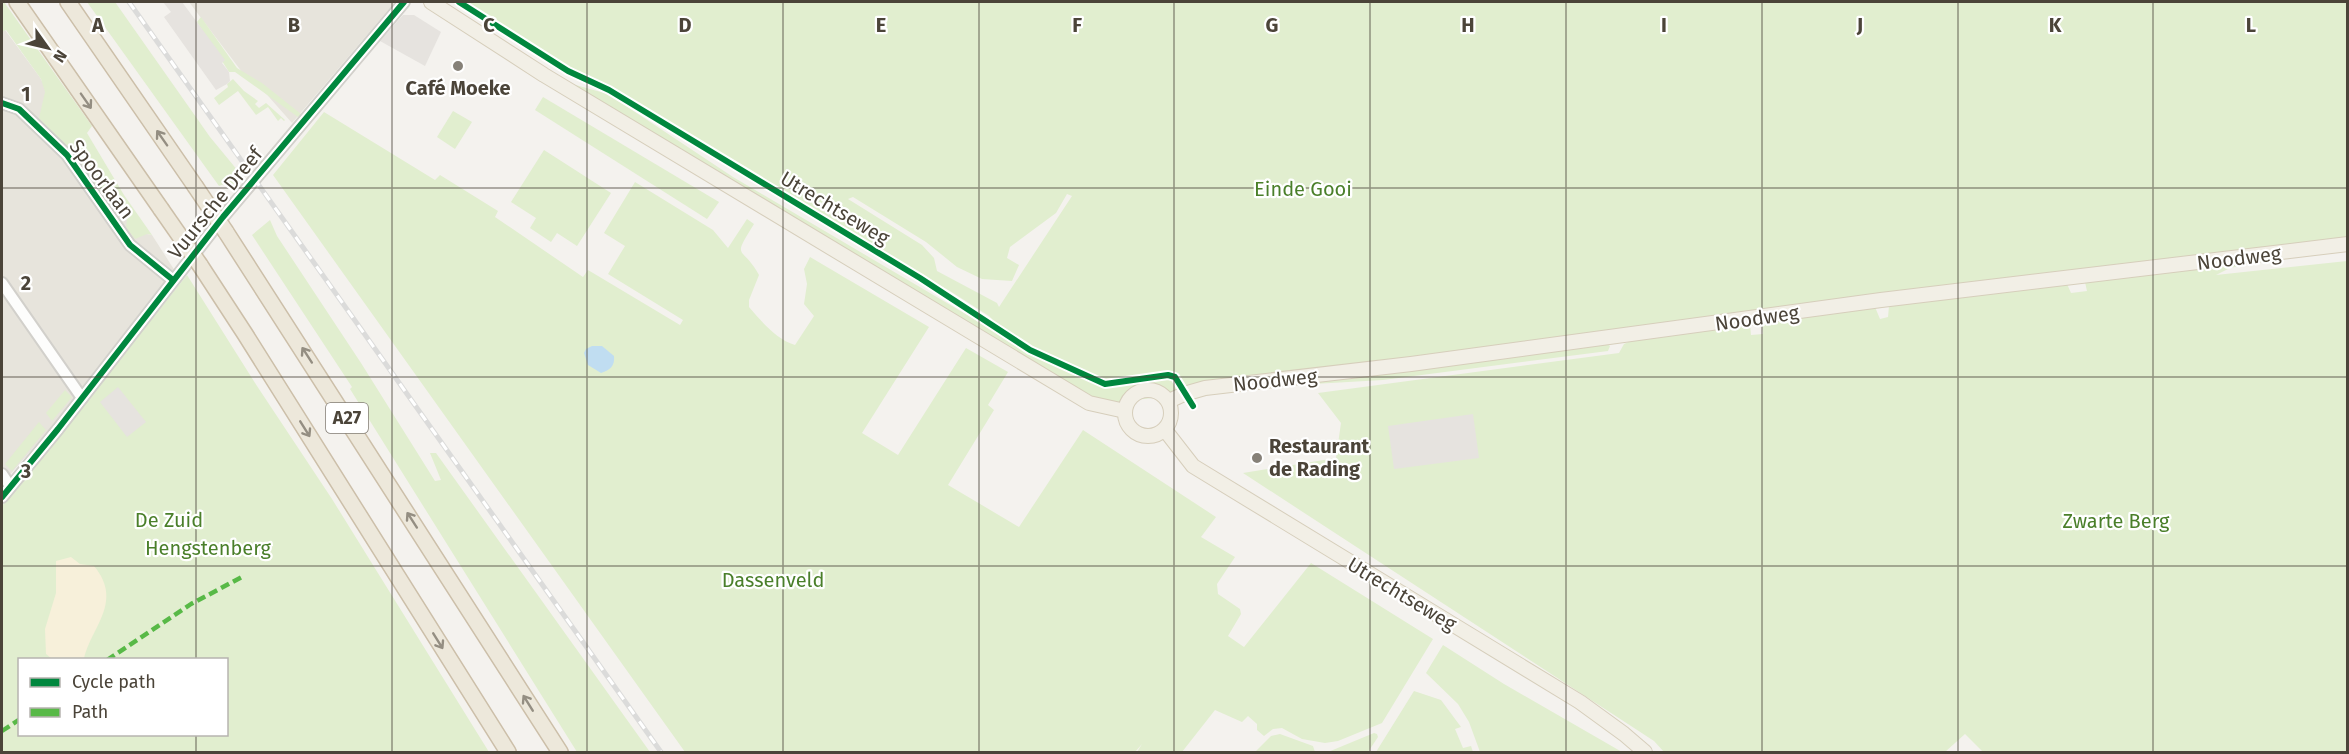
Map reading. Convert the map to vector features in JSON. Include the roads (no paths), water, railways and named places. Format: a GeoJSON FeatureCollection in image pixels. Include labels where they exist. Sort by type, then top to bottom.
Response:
{"type":"FeatureCollection","features":[{"type":"Feature","properties":{"kind":"highway","name":"A27"},"geometry":{"type":"LineString","coordinates":[[16,2],[217,291],[508,753]]}},
{"type":"Feature","properties":{"kind":"highway","name":"A27"},"geometry":{"type":"LineString","coordinates":[[68,2],[251,268],[560,753]]}},
{"type":"Feature","properties":{"kind":"main road","name":"Utrechtseweg"},"geometry":{"type":"LineString","coordinates":[[431,2],[584,99],[1089,403],[1125,411]]}},
{"type":"Feature","properties":{"kind":"main road","name":"Noodweg"},"geometry":{"type":"LineString","coordinates":[[1168,401],[1205,388],[1411,364],[1881,300],[2348,244]]}},
{"type":"Feature","properties":{"kind":"main road"},"geometry":{"type":"LineString","coordinates":[[1143,390],[1158,392],[1168,401],[1172,416],[1165,430],[1148,437],[1138,435],[1130,429],[1125,411],[1130,398],[1143,390]]}},
{"type":"Feature","properties":{"kind":"main road","name":"Utrechtseweg"},"geometry":{"type":"LineString","coordinates":[[1165,430],[1193,466],[1581,702],[1645,753]]}},
{"type":"Feature","properties":{"kind":"street","name":"Vuursche Dreef"},"geometry":{"type":"LineString","coordinates":[[2,497],[255,179],[404,2]]}},
{"type":"Feature","properties":{"kind":"street","name":"Spoorlaan"},"geometry":{"type":"LineString","coordinates":[[2,103],[19,109],[67,155],[130,245],[173,280]]}},
{"type":"Feature","properties":{"kind":"street"},"geometry":{"type":"LineString","coordinates":[[2,283],[82,398]]}},
{"type":"Feature","properties":{"kind":"street"},"geometry":{"type":"LineString","coordinates":[[2,474],[10,486]]}},
{"type":"Feature","properties":{"kind":"water"},"geometry":{"type":"Polygon","coordinates":[[[592,346],[602,346],[614,356],[613,365],[609,369],[601,373],[588,365],[584,353],[592,346]]]}},
{"type":"Feature","properties":{"kind":"railway"},"geometry":{"type":"LineString","coordinates":[[129,2],[661,752]]}},
{"type":"Feature","properties":{"kind":"place","name":"Café Moeke"},"geometry":{"type":"Point","coordinates":[458,66]}},
{"type":"Feature","properties":{"kind":"place","name":"Restaurant de Rading"},"geometry":{"type":"Point","coordinates":[1257,458]}},
{"type":"Feature","properties":{"kind":"park label","name":"Einde Gooi"},"geometry":{"type":"Point","coordinates":[1303,189]}},
{"type":"Feature","properties":{"kind":"park label","name":"De Zuid"},"geometry":{"type":"Point","coordinates":[169,520]}},
{"type":"Feature","properties":{"kind":"park label","name":"Zwarte Berg"},"geometry":{"type":"Point","coordinates":[2116,521]}},
{"type":"Feature","properties":{"kind":"park label","name":"Hengstenberg"},"geometry":{"type":"Point","coordinates":[208,548]}},
{"type":"Feature","properties":{"kind":"park label","name":"Dassenveld"},"geometry":{"type":"Point","coordinates":[773,580]}}]}
